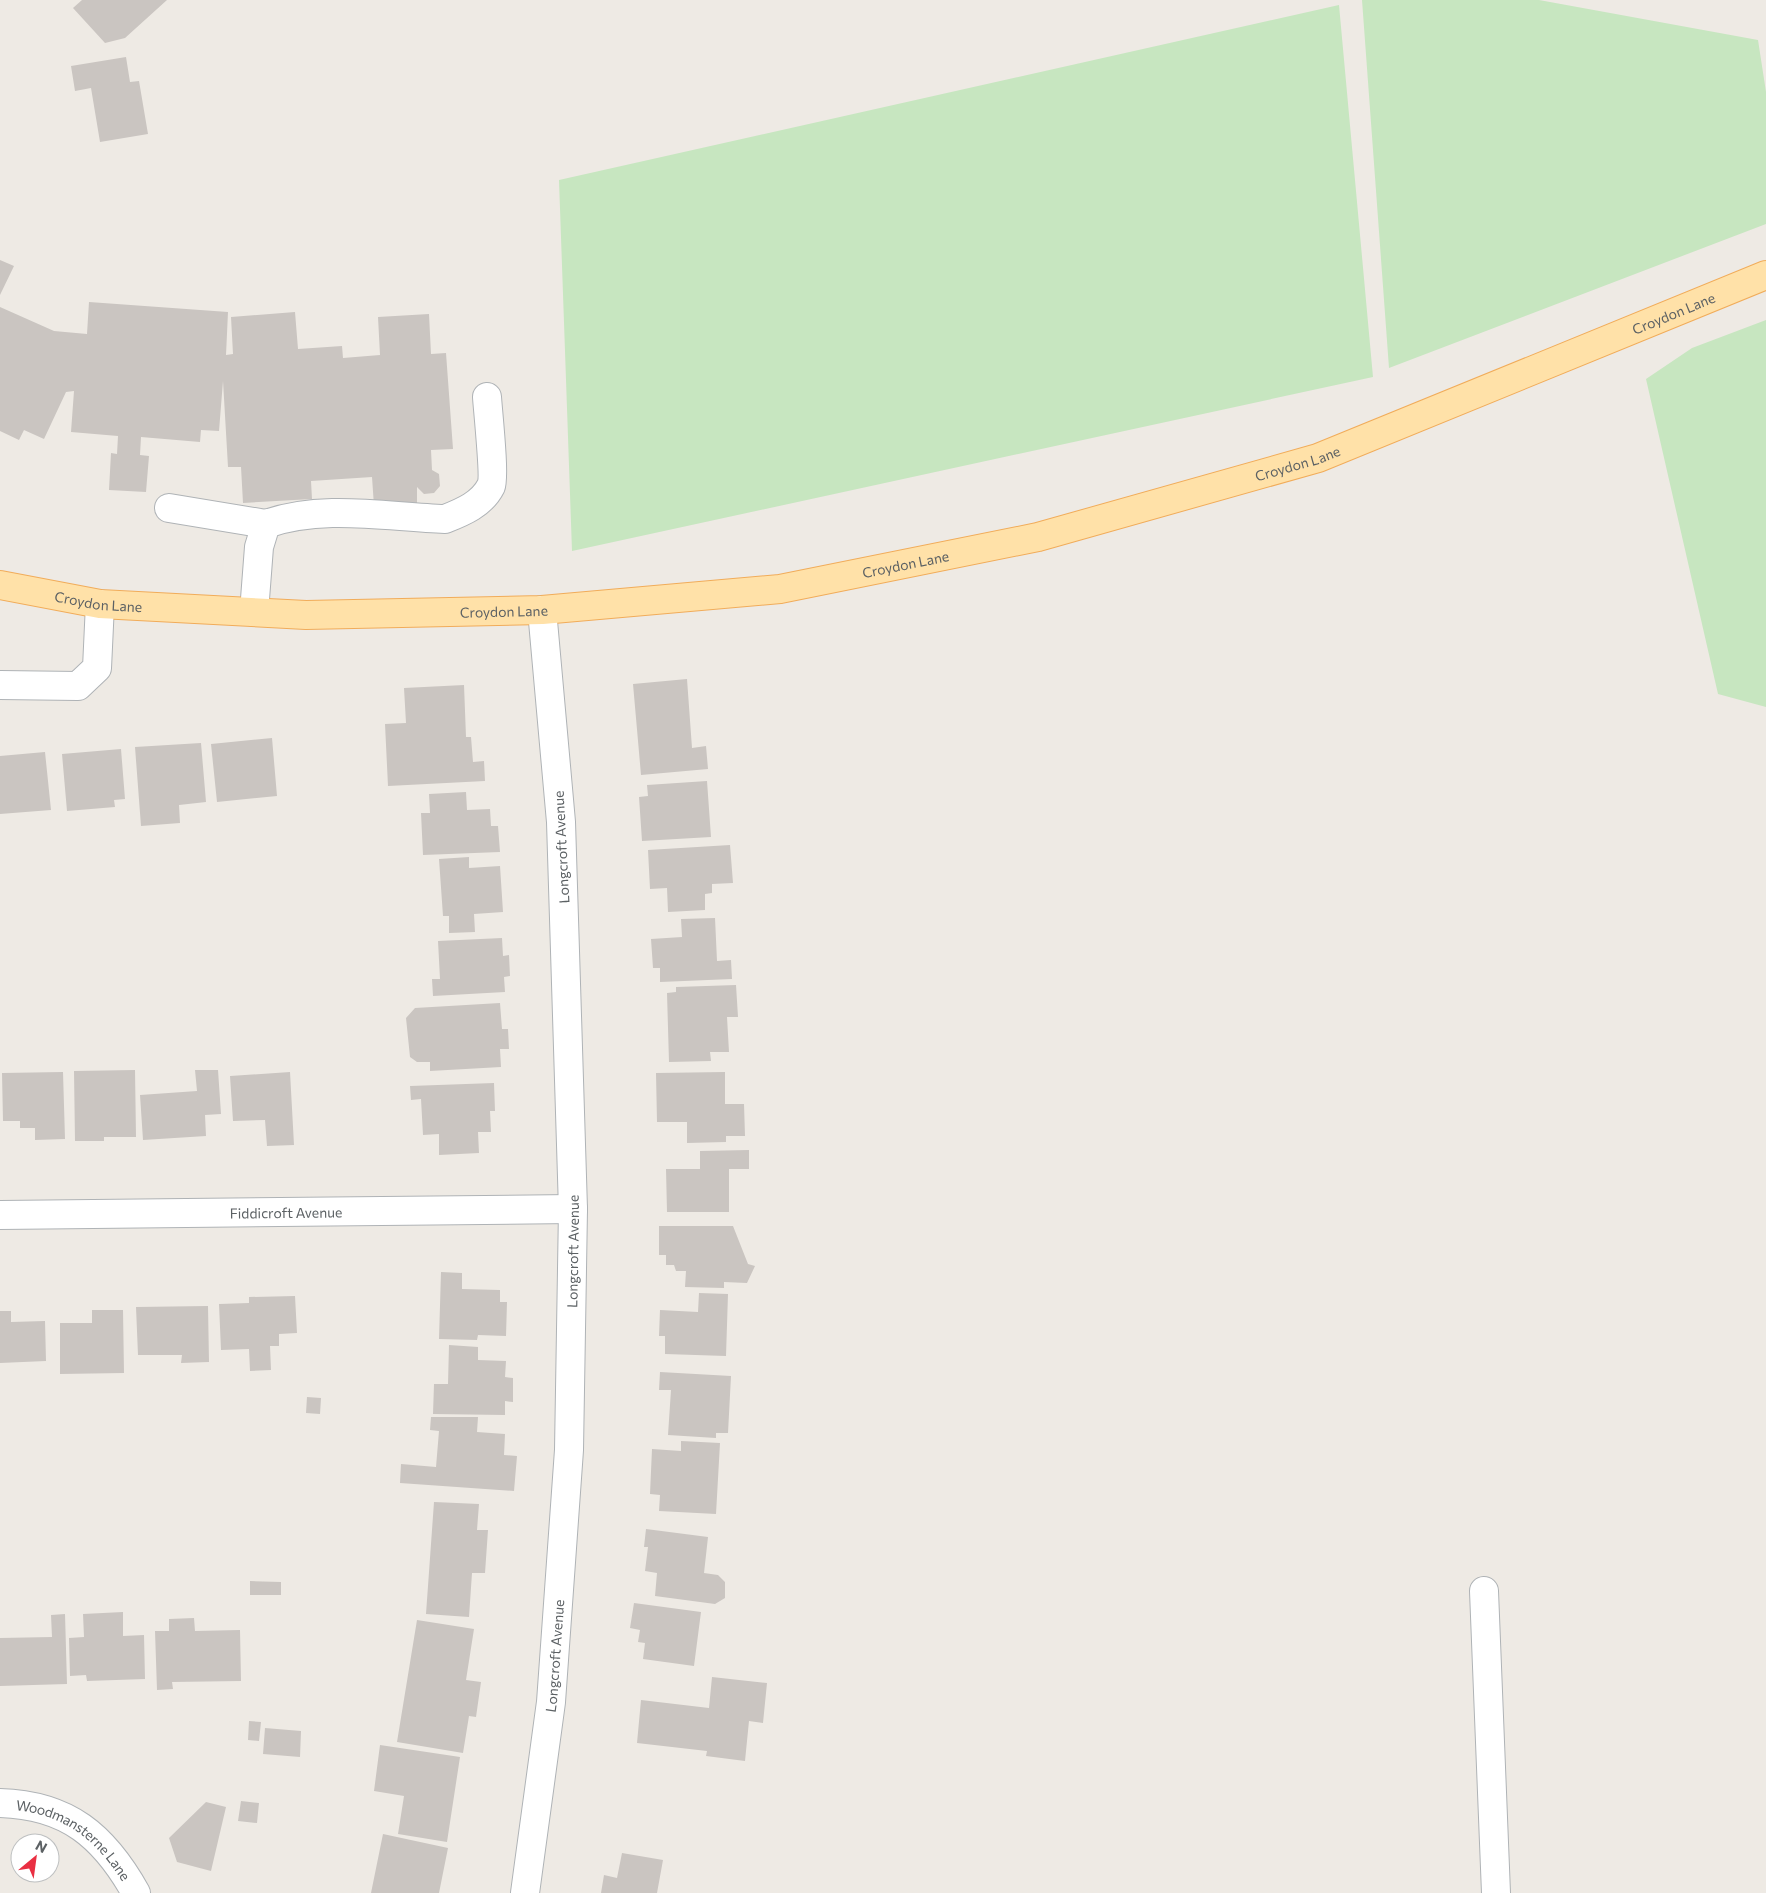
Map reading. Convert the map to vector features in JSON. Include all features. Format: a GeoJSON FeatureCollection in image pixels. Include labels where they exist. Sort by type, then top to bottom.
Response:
{"type":"FeatureCollection","features":[{"type":"Feature","properties":{"kind":"main road","name":"Croydon Lane"},"geometry":{"type":"LineString","coordinates":[[0,585],[100,604],[306,615],[542,610],[780,589],[1038,537],[1318,458],[1766,275]]}},
{"type":"Feature","properties":{"kind":"street"},"geometry":{"type":"LineString","coordinates":[[169,508],[266,524],[288,516],[318,513],[445,519],[464,512],[481,500],[492,484],[487,397]]}},
{"type":"Feature","properties":{"kind":"street"},"geometry":{"type":"LineString","coordinates":[[254,612],[259,547],[266,524]]}},
{"type":"Feature","properties":{"kind":"street"},"geometry":{"type":"LineString","coordinates":[[0,685],[78,686],[97,668],[100,604]]}},
{"type":"Feature","properties":{"kind":"street","name":"Longcroft Avenue"},"geometry":{"type":"LineString","coordinates":[[525,1893],[551,1702],[569,1450],[574,1209],[561,822],[542,610]]}},
{"type":"Feature","properties":{"kind":"street","name":"Fiddicroft Avenue"},"geometry":{"type":"LineString","coordinates":[[0,1215],[574,1209]]}},
{"type":"Feature","properties":{"kind":"street"},"geometry":{"type":"LineString","coordinates":[[1484,1591],[1496,1893]]}},
{"type":"Feature","properties":{"kind":"street","name":"Woodmansterne Lane"},"geometry":{"type":"LineString","coordinates":[[0,1803],[24,1804],[60,1813],[93,1836],[121,1866],[136,1893]]}},
{"type":"Feature","properties":{"kind":"green space"},"geometry":{"type":"Polygon","coordinates":[[[1362,0],[1539,0],[1758,40],[1766,92],[1766,224],[1389,368],[1362,0]]]}},
{"type":"Feature","properties":{"kind":"green space"},"geometry":{"type":"Polygon","coordinates":[[[1339,5],[1373,377],[572,551],[559,180],[1339,5]]]}},
{"type":"Feature","properties":{"kind":"green space"},"geometry":{"type":"Polygon","coordinates":[[[1766,320],[1766,707],[1718,694],[1646,379],[1692,348],[1766,320]]]}},
{"type":"Feature","properties":{"kind":"building"},"geometry":{"type":"Polygon","coordinates":[[[82,0],[167,0],[125,38],[105,43],[73,8],[82,0]]]}},
{"type":"Feature","properties":{"kind":"building"},"geometry":{"type":"Polygon","coordinates":[[[126,57],[130,82],[139,81],[148,134],[100,142],[91,88],[75,91],[71,66],[126,57]]]}},
{"type":"Feature","properties":{"kind":"building"},"geometry":{"type":"Polygon","coordinates":[[[0,260],[14,266],[0,295],[0,260]]]}},
{"type":"Feature","properties":{"kind":"building"},"geometry":{"type":"Polygon","coordinates":[[[89,302],[228,312],[226,355],[233,354],[231,317],[295,312],[298,349],[342,346],[343,358],[380,355],[378,317],[429,314],[431,354],[446,353],[453,449],[431,450],[432,470],[439,474],[440,486],[434,493],[424,494],[417,487],[417,504],[374,506],[372,477],[311,481],[312,499],[243,503],[241,467],[228,467],[223,381],[219,431],[201,430],[200,442],[141,437],[140,455],[149,456],[146,492],[109,490],[111,453],[117,454],[118,436],[71,432],[74,391],[66,392],[44,439],[24,430],[19,440],[0,431],[0,307],[54,331],[87,334],[89,302]]]}},
{"type":"Feature","properties":{"kind":"building"},"geometry":{"type":"Polygon","coordinates":[[[687,679],[692,748],[706,746],[708,769],[641,775],[633,684],[687,679]]]}},
{"type":"Feature","properties":{"kind":"building"},"geometry":{"type":"Polygon","coordinates":[[[464,685],[466,737],[471,737],[473,762],[484,761],[485,781],[388,786],[385,724],[406,723],[404,688],[464,685]]]}},
{"type":"Feature","properties":{"kind":"building"},"geometry":{"type":"Polygon","coordinates":[[[272,738],[277,796],[217,802],[211,744],[272,738]]]}},
{"type":"Feature","properties":{"kind":"building"},"geometry":{"type":"Polygon","coordinates":[[[201,743],[206,802],[179,805],[180,823],[141,826],[135,747],[201,743]]]}},
{"type":"Feature","properties":{"kind":"building"},"geometry":{"type":"Polygon","coordinates":[[[121,749],[125,799],[114,800],[115,807],[67,811],[62,754],[121,749]]]}},
{"type":"Feature","properties":{"kind":"building"},"geometry":{"type":"Polygon","coordinates":[[[45,752],[51,810],[0,814],[0,756],[45,752]]]}},
{"type":"Feature","properties":{"kind":"building"},"geometry":{"type":"Polygon","coordinates":[[[707,781],[711,837],[642,841],[639,797],[648,796],[647,785],[707,781]]]}},
{"type":"Feature","properties":{"kind":"building"},"geometry":{"type":"Polygon","coordinates":[[[466,792],[467,810],[490,809],[491,826],[498,826],[500,852],[423,855],[421,813],[430,813],[429,794],[466,792]]]}},
{"type":"Feature","properties":{"kind":"building"},"geometry":{"type":"Polygon","coordinates":[[[730,845],[733,883],[712,884],[712,893],[705,894],[705,910],[668,912],[667,888],[650,889],[648,850],[730,845]]]}},
{"type":"Feature","properties":{"kind":"building"},"geometry":{"type":"Polygon","coordinates":[[[469,857],[469,868],[500,866],[503,912],[474,914],[475,932],[449,933],[449,916],[443,916],[439,859],[469,857]]]}},
{"type":"Feature","properties":{"kind":"building"},"geometry":{"type":"Polygon","coordinates":[[[715,918],[717,961],[731,960],[732,979],[660,982],[660,968],[653,968],[651,939],[682,937],[681,919],[715,918]]]}},
{"type":"Feature","properties":{"kind":"building"},"geometry":{"type":"Polygon","coordinates":[[[502,938],[503,956],[509,955],[510,976],[504,977],[505,992],[433,996],[432,979],[440,979],[438,941],[502,938]]]}},
{"type":"Feature","properties":{"kind":"building"},"geometry":{"type":"Polygon","coordinates":[[[736,985],[738,1017],[727,1017],[729,1052],[710,1052],[711,1061],[669,1062],[667,993],[676,992],[676,987],[736,985]]]}},
{"type":"Feature","properties":{"kind":"building"},"geometry":{"type":"Polygon","coordinates":[[[500,1003],[502,1029],[508,1029],[509,1049],[500,1049],[501,1067],[430,1071],[430,1062],[417,1062],[410,1057],[406,1018],[415,1008],[500,1003]]]}},
{"type":"Feature","properties":{"kind":"building"},"geometry":{"type":"Polygon","coordinates":[[[135,1070],[136,1137],[104,1137],[104,1141],[75,1141],[74,1071],[135,1070]]]}},
{"type":"Feature","properties":{"kind":"building"},"geometry":{"type":"Polygon","coordinates":[[[195,1070],[218,1070],[221,1114],[205,1115],[206,1136],[143,1140],[140,1095],[197,1091],[195,1070]]]}},
{"type":"Feature","properties":{"kind":"building"},"geometry":{"type":"Polygon","coordinates":[[[63,1072],[65,1139],[35,1140],[35,1128],[20,1128],[20,1121],[3,1121],[2,1073],[63,1072]]]}},
{"type":"Feature","properties":{"kind":"building"},"geometry":{"type":"Polygon","coordinates":[[[290,1072],[294,1145],[267,1146],[265,1120],[233,1121],[230,1076],[290,1072]]]}},
{"type":"Feature","properties":{"kind":"building"},"geometry":{"type":"Polygon","coordinates":[[[725,1072],[725,1104],[744,1104],[745,1136],[726,1136],[726,1142],[687,1143],[687,1122],[657,1122],[656,1073],[725,1072]]]}},
{"type":"Feature","properties":{"kind":"building"},"geometry":{"type":"Polygon","coordinates":[[[494,1083],[495,1111],[490,1111],[491,1132],[478,1132],[479,1153],[439,1155],[439,1134],[423,1135],[421,1099],[411,1100],[410,1086],[494,1083]]]}},
{"type":"Feature","properties":{"kind":"building"},"geometry":{"type":"Polygon","coordinates":[[[749,1150],[749,1169],[729,1169],[729,1212],[667,1212],[666,1169],[700,1169],[700,1151],[749,1150]]]}},
{"type":"Feature","properties":{"kind":"building"},"geometry":{"type":"Polygon","coordinates":[[[659,1226],[733,1226],[748,1264],[755,1266],[747,1283],[724,1282],[724,1288],[685,1287],[686,1271],[676,1271],[674,1265],[666,1265],[666,1255],[659,1255],[659,1226]]]}},
{"type":"Feature","properties":{"kind":"building"},"geometry":{"type":"Polygon","coordinates":[[[441,1272],[462,1273],[462,1289],[500,1290],[500,1302],[507,1302],[506,1336],[478,1335],[477,1340],[439,1339],[441,1272]]]}},
{"type":"Feature","properties":{"kind":"building"},"geometry":{"type":"Polygon","coordinates":[[[699,1293],[728,1294],[726,1356],[665,1354],[665,1336],[659,1336],[660,1310],[698,1312],[699,1293]]]}},
{"type":"Feature","properties":{"kind":"building"},"geometry":{"type":"Polygon","coordinates":[[[295,1296],[297,1333],[279,1334],[279,1346],[270,1346],[271,1370],[250,1371],[249,1349],[221,1350],[219,1304],[249,1303],[249,1297],[295,1296]]]}},
{"type":"Feature","properties":{"kind":"building"},"geometry":{"type":"Polygon","coordinates":[[[208,1306],[209,1362],[181,1363],[182,1355],[138,1355],[136,1307],[208,1306]]]}},
{"type":"Feature","properties":{"kind":"building"},"geometry":{"type":"Polygon","coordinates":[[[92,1310],[123,1310],[124,1373],[60,1374],[60,1323],[92,1323],[92,1310]]]}},
{"type":"Feature","properties":{"kind":"building"},"geometry":{"type":"Polygon","coordinates":[[[0,1311],[11,1311],[11,1322],[45,1321],[46,1361],[0,1363],[0,1311]]]}},
{"type":"Feature","properties":{"kind":"building"},"geometry":{"type":"Polygon","coordinates":[[[449,1345],[478,1347],[478,1360],[506,1361],[505,1377],[513,1378],[513,1402],[505,1401],[505,1415],[433,1414],[434,1384],[448,1384],[449,1345]]]}},
{"type":"Feature","properties":{"kind":"building"},"geometry":{"type":"Polygon","coordinates":[[[660,1372],[731,1376],[728,1433],[716,1433],[716,1438],[668,1435],[671,1390],[659,1390],[660,1372]]]}},
{"type":"Feature","properties":{"kind":"building"},"geometry":{"type":"Polygon","coordinates":[[[307,1397],[321,1398],[320,1414],[306,1413],[307,1397]]]}},
{"type":"Feature","properties":{"kind":"building"},"geometry":{"type":"Polygon","coordinates":[[[431,1417],[478,1417],[477,1432],[505,1434],[504,1455],[517,1456],[514,1491],[400,1483],[401,1464],[436,1467],[439,1431],[430,1430],[431,1417]]]}},
{"type":"Feature","properties":{"kind":"building"},"geometry":{"type":"Polygon","coordinates":[[[681,1441],[720,1443],[716,1514],[659,1511],[660,1495],[650,1494],[652,1449],[681,1451],[681,1441]]]}},
{"type":"Feature","properties":{"kind":"building"},"geometry":{"type":"Polygon","coordinates":[[[434,1502],[479,1504],[477,1530],[488,1530],[485,1573],[472,1573],[469,1617],[426,1614],[434,1502]]]}},
{"type":"Feature","properties":{"kind":"building"},"geometry":{"type":"Polygon","coordinates":[[[646,1529],[708,1537],[704,1573],[718,1575],[725,1582],[725,1598],[715,1604],[655,1596],[657,1573],[645,1571],[648,1547],[644,1547],[646,1529]]]}},
{"type":"Feature","properties":{"kind":"building"},"geometry":{"type":"Polygon","coordinates":[[[250,1581],[281,1582],[281,1595],[250,1595],[250,1581]]]}},
{"type":"Feature","properties":{"kind":"building"},"geometry":{"type":"Polygon","coordinates":[[[634,1603],[701,1612],[694,1666],[643,1659],[645,1643],[638,1642],[640,1630],[630,1628],[634,1603]]]}},
{"type":"Feature","properties":{"kind":"building"},"geometry":{"type":"Polygon","coordinates":[[[123,1612],[123,1636],[144,1635],[145,1679],[87,1681],[86,1675],[70,1676],[69,1638],[84,1637],[83,1614],[123,1612]]]}},
{"type":"Feature","properties":{"kind":"building"},"geometry":{"type":"Polygon","coordinates":[[[65,1614],[67,1684],[0,1686],[0,1638],[52,1637],[51,1615],[65,1614]]]}},
{"type":"Feature","properties":{"kind":"building"},"geometry":{"type":"Polygon","coordinates":[[[194,1618],[195,1631],[240,1630],[241,1681],[172,1682],[173,1689],[157,1690],[155,1631],[169,1631],[169,1619],[194,1618]]]}},
{"type":"Feature","properties":{"kind":"building"},"geometry":{"type":"Polygon","coordinates":[[[417,1620],[474,1629],[466,1680],[481,1682],[476,1717],[469,1716],[463,1753],[397,1742],[417,1620]]]}},
{"type":"Feature","properties":{"kind":"building"},"geometry":{"type":"Polygon","coordinates":[[[712,1677],[767,1683],[763,1723],[749,1721],[745,1761],[706,1756],[707,1751],[637,1743],[641,1700],[709,1708],[712,1677]]]}},
{"type":"Feature","properties":{"kind":"building"},"geometry":{"type":"Polygon","coordinates":[[[249,1721],[261,1722],[259,1741],[248,1740],[249,1721]]]}},
{"type":"Feature","properties":{"kind":"building"},"geometry":{"type":"Polygon","coordinates":[[[265,1728],[301,1731],[300,1757],[263,1754],[265,1728]]]}},
{"type":"Feature","properties":{"kind":"building"},"geometry":{"type":"Polygon","coordinates":[[[380,1745],[460,1757],[447,1842],[398,1834],[404,1796],[374,1791],[380,1745]]]}},
{"type":"Feature","properties":{"kind":"building"},"geometry":{"type":"Polygon","coordinates":[[[241,1801],[259,1803],[257,1823],[238,1821],[241,1801]]]}},
{"type":"Feature","properties":{"kind":"building"},"geometry":{"type":"Polygon","coordinates":[[[206,1802],[226,1807],[211,1871],[177,1862],[169,1838],[206,1802]]]}},
{"type":"Feature","properties":{"kind":"building"},"geometry":{"type":"Polygon","coordinates":[[[383,1834],[448,1848],[439,1893],[371,1893],[383,1834]]]}},
{"type":"Feature","properties":{"kind":"building"},"geometry":{"type":"Polygon","coordinates":[[[622,1853],[663,1860],[657,1893],[601,1893],[604,1875],[617,1878],[622,1853]]]}}]}
